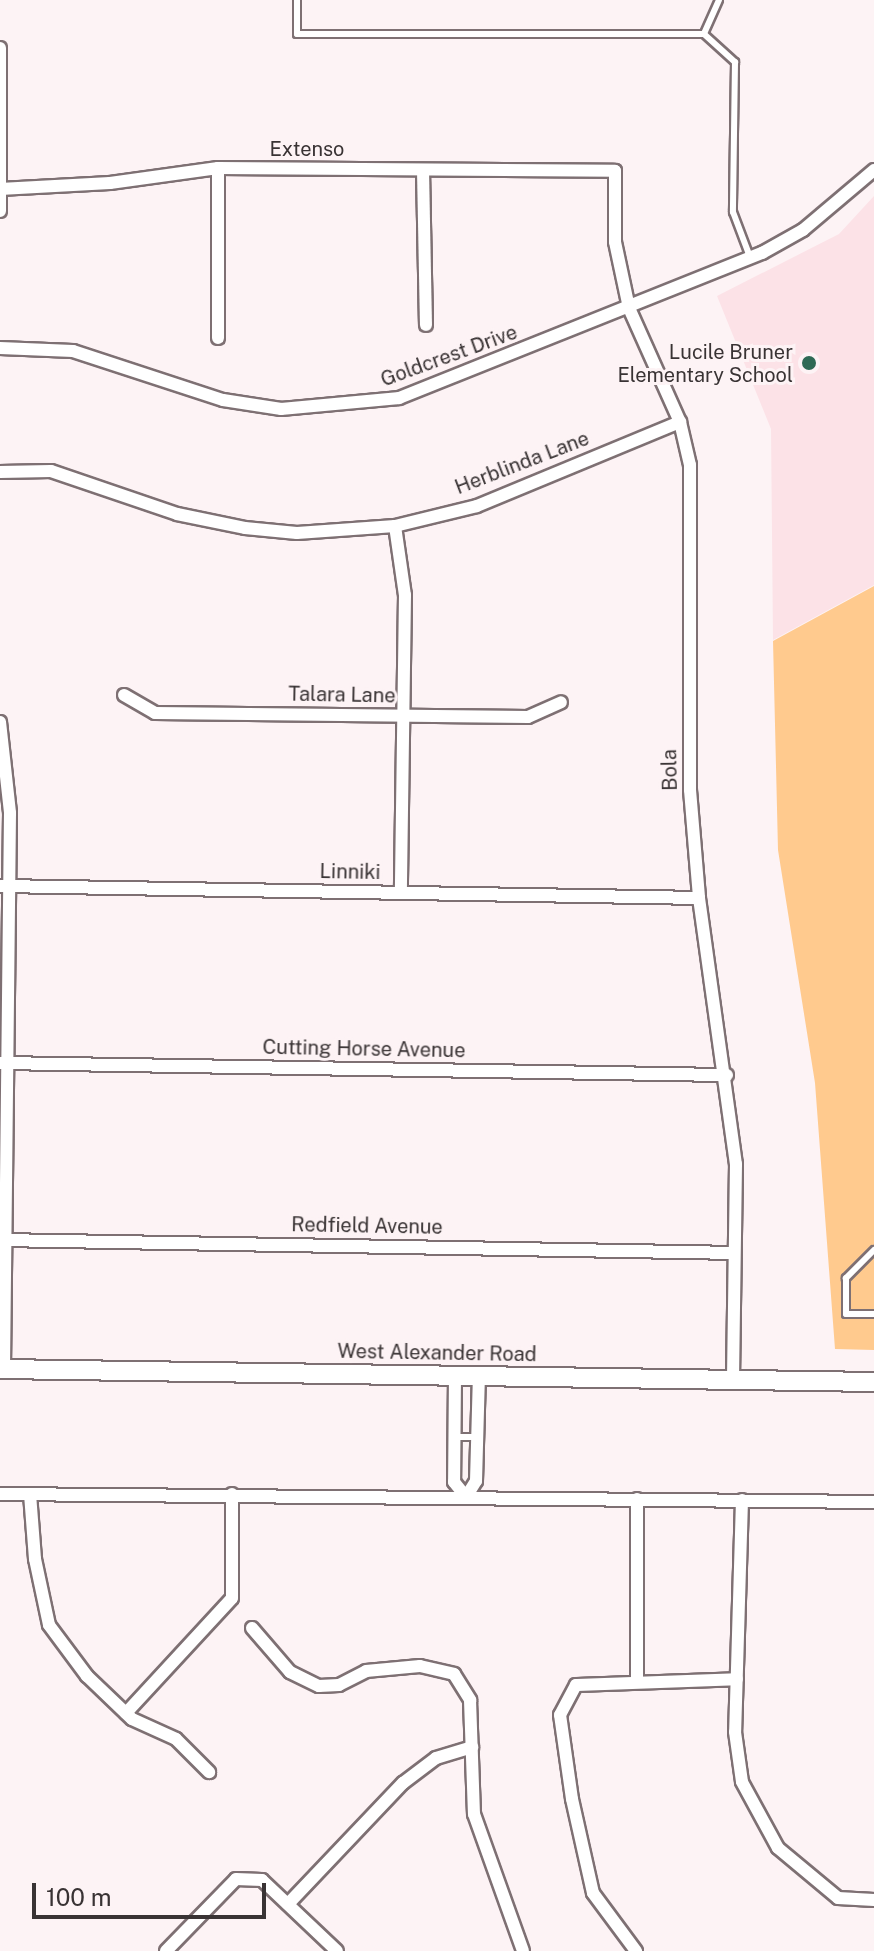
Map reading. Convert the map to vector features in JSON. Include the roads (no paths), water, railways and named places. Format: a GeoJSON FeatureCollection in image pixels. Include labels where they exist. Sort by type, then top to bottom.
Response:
{"type":"FeatureCollection","features":[{"type":"Feature","properties":{"kind":"main road","name":"West Alexander Road"},"geometry":{"type":"LineString","coordinates":[[2,1369],[874,1382]]}},
{"type":"Feature","properties":{"kind":"street"},"geometry":{"type":"LineString","coordinates":[[0,48],[0,211]]}},
{"type":"Feature","properties":{"kind":"street"},"geometry":{"type":"LineString","coordinates":[[218,168],[218,338]]}},
{"type":"Feature","properties":{"kind":"street","name":"Extenso"},"geometry":{"type":"LineString","coordinates":[[0,189],[110,183],[218,168],[615,171]]}},
{"type":"Feature","properties":{"kind":"street"},"geometry":{"type":"LineString","coordinates":[[423,170],[426,325]]}},
{"type":"Feature","properties":{"kind":"street","name":"Goldcrest Drive"},"geometry":{"type":"LineString","coordinates":[[0,348],[73,351],[223,400],[281,409],[360,406],[450,381],[750,258],[803,230],[874,170]]}},
{"type":"Feature","properties":{"kind":"street","name":"Bola"},"geometry":{"type":"LineString","coordinates":[[615,171],[615,242],[629,308],[680,422],[692,493],[690,790],[699,898],[727,1075],[736,1164],[733,1379]]}},
{"type":"Feature","properties":{"kind":"street","name":"Herblinda Lane"},"geometry":{"type":"LineString","coordinates":[[0,472],[51,471],[177,514],[245,528],[297,533],[395,526],[477,506],[680,422]]}},
{"type":"Feature","properties":{"kind":"street"},"geometry":{"type":"LineString","coordinates":[[395,526],[405,595],[401,893]]}},
{"type":"Feature","properties":{"kind":"street","name":"Talara Lane"},"geometry":{"type":"LineString","coordinates":[[124,695],[155,713],[528,717],[561,702]]}},
{"type":"Feature","properties":{"kind":"street"},"geometry":{"type":"LineString","coordinates":[[0,722],[10,813],[5,886],[2,1369]]}},
{"type":"Feature","properties":{"kind":"street","name":"Linniki"},"geometry":{"type":"LineString","coordinates":[[5,886],[699,898]]}},
{"type":"Feature","properties":{"kind":"street","name":"Cutting Horse Avenue"},"geometry":{"type":"LineString","coordinates":[[5,1063],[727,1075]]}},
{"type":"Feature","properties":{"kind":"street","name":"Redfield Avenue"},"geometry":{"type":"LineString","coordinates":[[5,1240],[734,1253]]}},
{"type":"Feature","properties":{"kind":"street"},"geometry":{"type":"LineString","coordinates":[[455,1376],[454,1482],[466,1497]]}},
{"type":"Feature","properties":{"kind":"street"},"geometry":{"type":"LineString","coordinates":[[466,1497],[476,1481],[479,1376]]}},
{"type":"Feature","properties":{"kind":"street"},"geometry":{"type":"LineString","coordinates":[[0,1494],[874,1502]]}},
{"type":"Feature","properties":{"kind":"street"},"geometry":{"type":"LineString","coordinates":[[30,1494],[35,1559],[49,1625],[87,1676],[126,1713],[176,1739],[209,1772]]}},
{"type":"Feature","properties":{"kind":"street"},"geometry":{"type":"LineString","coordinates":[[126,1713],[232,1598],[232,1494]]}},
{"type":"Feature","properties":{"kind":"street"},"geometry":{"type":"LineString","coordinates":[[637,1499],[637,1679]]}},
{"type":"Feature","properties":{"kind":"street"},"geometry":{"type":"LineString","coordinates":[[742,1500],[735,1732],[742,1782],[778,1848],[838,1898],[874,1900]]}},
{"type":"Feature","properties":{"kind":"street"},"geometry":{"type":"LineString","coordinates":[[252,1628],[290,1672],[319,1686],[339,1685],[366,1671],[420,1666],[454,1674],[470,1700],[474,1814],[523,1951]]}},
{"type":"Feature","properties":{"kind":"street"},"geometry":{"type":"LineString","coordinates":[[636,1951],[593,1893],[572,1799],[560,1715],[576,1685],[637,1679],[737,1679]]}},
{"type":"Feature","properties":{"kind":"street"},"geometry":{"type":"LineString","coordinates":[[288,1904],[403,1783],[436,1758],[472,1747]]}},
{"type":"Feature","properties":{"kind":"street"},"geometry":{"type":"LineString","coordinates":[[166,1951],[236,1879],[262,1880],[337,1951]]}},
{"type":"Feature","properties":{"kind":"lane"},"geometry":{"type":"LineString","coordinates":[[297,0],[297,34],[704,34],[735,62],[733,212],[750,258]]}},
{"type":"Feature","properties":{"kind":"lane"},"geometry":{"type":"LineString","coordinates":[[704,34],[719,0]]}},
{"type":"Feature","properties":{"kind":"lane"},"geometry":{"type":"LineString","coordinates":[[874,1250],[846,1278],[846,1314],[874,1314]]}},
{"type":"Feature","properties":{"kind":"lane"},"geometry":{"type":"LineString","coordinates":[[454,1437],[477,1437]]}},
{"type":"Feature","properties":{"kind":"place","name":"Lucile Bruner Elementary School"},"geometry":{"type":"Point","coordinates":[809,363]}}]}
